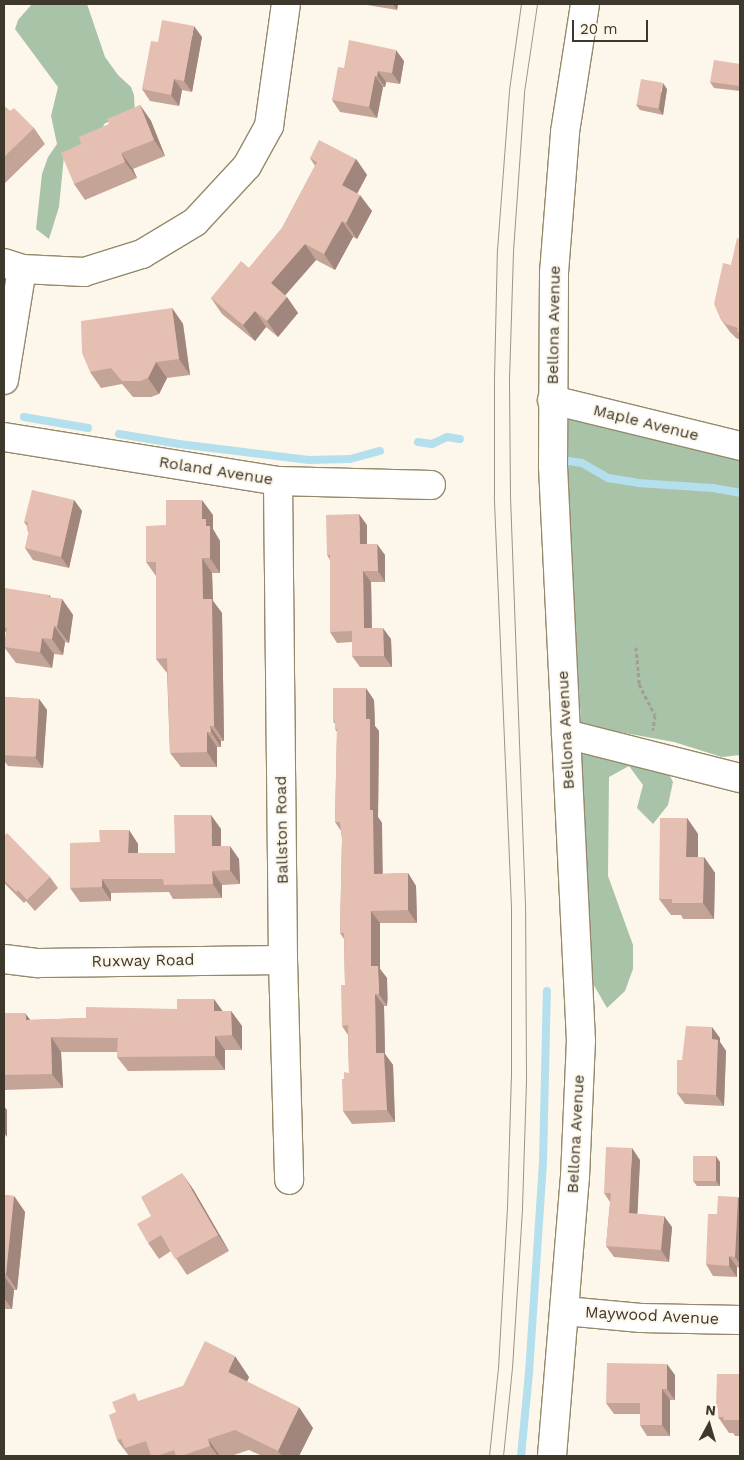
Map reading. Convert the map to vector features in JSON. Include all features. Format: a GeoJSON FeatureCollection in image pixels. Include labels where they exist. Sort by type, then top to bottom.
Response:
{"type":"FeatureCollection","features":[{"type":"Feature","properties":{"kind":"street"},"geometry":{"type":"LineString","coordinates":[[4,380],[13,266],[84,272],[142,254],[195,222],[247,166],[269,126],[286,4]]}},
{"type":"Feature","properties":{"kind":"street","name":"Bellona Avenue"},"geometry":{"type":"LineString","coordinates":[[552,1456],[575,1177],[581,1041],[552,400],[558,205],[565,132],[586,4]]}},
{"type":"Feature","properties":{"kind":"street","name":"Maple Avenue"},"geometry":{"type":"LineString","coordinates":[[552,400],[740,446]]}},
{"type":"Feature","properties":{"kind":"street","name":"Roland Avenue"},"geometry":{"type":"LineString","coordinates":[[4,437],[278,481],[431,485]]}},
{"type":"Feature","properties":{"kind":"street","name":"Ballston Road"},"geometry":{"type":"LineString","coordinates":[[278,481],[283,960],[289,1180]]}},
{"type":"Feature","properties":{"kind":"street"},"geometry":{"type":"LineString","coordinates":[[566,734],[740,778]]}},
{"type":"Feature","properties":{"kind":"street","name":"Ruxway Road"},"geometry":{"type":"LineString","coordinates":[[4,959],[39,963],[283,960]]}},
{"type":"Feature","properties":{"kind":"street","name":"Maywood Avenue"},"geometry":{"type":"LineString","coordinates":[[565,1311],[641,1318],[740,1320]]}},
{"type":"Feature","properties":{"kind":"path"},"geometry":{"type":"LineString","coordinates":[[636,647],[639,684],[655,714],[650,755]]}},
{"type":"Feature","properties":{"kind":"green space"},"geometry":{"type":"Polygon","coordinates":[[[32,4],[87,4],[105,57],[118,75],[131,87],[134,95],[135,115],[105,123],[101,130],[64,156],[59,207],[49,239],[36,229],[42,174],[48,157],[57,144],[51,116],[58,87],[15,29],[18,20],[32,4]]]}},
{"type":"Feature","properties":{"kind":"green space"},"geometry":{"type":"Polygon","coordinates":[[[564,415],[740,461],[740,755],[722,757],[674,742],[581,725],[564,415]]]}},
{"type":"Feature","properties":{"kind":"green space"},"geometry":{"type":"Polygon","coordinates":[[[591,747],[662,761],[673,782],[668,805],[653,824],[637,808],[643,785],[629,766],[609,777],[608,876],[633,945],[633,969],[625,991],[607,1008],[588,975],[571,751],[591,747]]]}},
{"type":"Feature","properties":{"kind":"building"},"geometry":{"type":"Polygon","coordinates":[[[162,20],[194,26],[184,81],[174,79],[171,95],[142,89],[151,41],[158,42],[162,20]]]}},
{"type":"Feature","properties":{"kind":"building"},"geometry":{"type":"Polygon","coordinates":[[[349,40],[396,50],[392,73],[378,71],[377,76],[375,76],[369,107],[332,100],[338,67],[344,68],[349,40]]]}},
{"type":"Feature","properties":{"kind":"building"},"geometry":{"type":"Polygon","coordinates":[[[714,60],[740,64],[740,86],[710,82],[714,60]]]}},
{"type":"Feature","properties":{"kind":"building"},"geometry":{"type":"Polygon","coordinates":[[[641,79],[663,83],[658,108],[636,105],[641,79]]]}},
{"type":"Feature","properties":{"kind":"building"},"geometry":{"type":"Polygon","coordinates":[[[140,105],[154,140],[121,153],[125,162],[74,184],[61,153],[81,144],[79,137],[109,124],[107,119],[140,105]]]}},
{"type":"Feature","properties":{"kind":"building"},"geometry":{"type":"Polygon","coordinates":[[[4,106],[10,111],[14,108],[34,128],[4,157],[4,106]]]}},
{"type":"Feature","properties":{"kind":"building"},"geometry":{"type":"Polygon","coordinates":[[[319,140],[356,159],[342,185],[360,195],[346,223],[342,221],[324,254],[305,244],[271,283],[287,297],[267,321],[255,311],[243,325],[211,298],[241,261],[249,268],[282,228],[317,162],[310,158],[319,140]]]}},
{"type":"Feature","properties":{"kind":"building"},"geometry":{"type":"Polygon","coordinates":[[[737,238],[740,239],[740,332],[737,332],[738,328],[726,324],[720,318],[714,304],[723,263],[731,265],[737,238]]]}},
{"type":"Feature","properties":{"kind":"building"},"geometry":{"type":"Polygon","coordinates":[[[172,308],[179,359],[156,362],[148,378],[140,381],[122,381],[111,368],[90,372],[82,353],[81,321],[172,308]]]}},
{"type":"Feature","properties":{"kind":"building"},"geometry":{"type":"Polygon","coordinates":[[[32,490],[74,500],[61,557],[25,548],[29,530],[27,529],[28,522],[24,522],[32,490]]]}},
{"type":"Feature","properties":{"kind":"building"},"geometry":{"type":"Polygon","coordinates":[[[166,500],[202,500],[202,519],[206,519],[206,526],[210,526],[210,558],[202,558],[203,599],[212,599],[214,726],[210,726],[211,732],[207,732],[207,752],[170,753],[167,658],[156,659],[156,562],[146,562],[146,526],[166,525],[166,500]]]}},
{"type":"Feature","properties":{"kind":"building"},"geometry":{"type":"Polygon","coordinates":[[[359,514],[360,544],[377,544],[378,571],[363,571],[364,628],[383,628],[384,656],[352,656],[352,631],[330,632],[330,555],[327,555],[326,515],[359,514]]]}},
{"type":"Feature","properties":{"kind":"building"},"geometry":{"type":"Polygon","coordinates":[[[5,588],[62,599],[57,627],[54,626],[52,639],[42,638],[40,652],[4,647],[7,628],[4,628],[5,588]]]}},
{"type":"Feature","properties":{"kind":"building"},"geometry":{"type":"Polygon","coordinates":[[[333,688],[366,688],[366,719],[370,719],[370,810],[373,810],[374,874],[408,873],[408,910],[371,911],[371,966],[378,966],[379,986],[379,994],[375,994],[376,1053],[384,1053],[387,1110],[343,1111],[342,1079],[344,1079],[344,1072],[349,1073],[348,1025],[342,1026],[341,985],[345,985],[344,933],[340,933],[342,839],[340,822],[335,822],[337,729],[335,729],[335,720],[333,721],[333,688]]]}},
{"type":"Feature","properties":{"kind":"building"},"geometry":{"type":"Polygon","coordinates":[[[4,697],[39,699],[36,757],[4,755],[4,697]]]}},
{"type":"Feature","properties":{"kind":"building"},"geometry":{"type":"Polygon","coordinates":[[[174,815],[211,815],[212,846],[230,846],[230,870],[212,871],[213,884],[164,885],[163,879],[102,879],[102,887],[70,888],[70,843],[100,842],[99,830],[129,830],[128,853],[175,853],[174,815]]]}},
{"type":"Feature","properties":{"kind":"building"},"geometry":{"type":"Polygon","coordinates":[[[660,818],[687,818],[686,857],[704,857],[703,903],[672,903],[672,899],[659,899],[660,818]]]}},
{"type":"Feature","properties":{"kind":"building"},"geometry":{"type":"Polygon","coordinates":[[[7,833],[50,877],[27,900],[18,890],[16,892],[4,880],[4,836],[7,833]]]}},
{"type":"Feature","properties":{"kind":"building"},"geometry":{"type":"Polygon","coordinates":[[[177,999],[214,999],[214,1011],[231,1011],[232,1035],[215,1036],[215,1056],[117,1057],[118,1038],[51,1037],[52,1074],[4,1075],[4,1013],[25,1013],[26,1020],[86,1018],[86,1007],[177,1009],[177,999]]]}},
{"type":"Feature","properties":{"kind":"building"},"geometry":{"type":"Polygon","coordinates":[[[686,1026],[712,1027],[712,1039],[718,1040],[716,1095],[677,1093],[677,1060],[682,1060],[686,1026]]]}},
{"type":"Feature","properties":{"kind":"building"},"geometry":{"type":"Polygon","coordinates":[[[606,1147],[632,1148],[629,1213],[664,1216],[661,1250],[606,1246],[611,1193],[604,1193],[606,1147]]]}},
{"type":"Feature","properties":{"kind":"building"},"geometry":{"type":"Polygon","coordinates":[[[693,1156],[716,1156],[716,1181],[693,1181],[693,1156]]]}},
{"type":"Feature","properties":{"kind":"building"},"geometry":{"type":"Polygon","coordinates":[[[182,1173],[218,1235],[175,1259],[161,1235],[148,1243],[137,1224],[151,1216],[141,1197],[182,1173]]]}},
{"type":"Feature","properties":{"kind":"building"},"geometry":{"type":"Polygon","coordinates":[[[4,1195],[14,1196],[6,1274],[4,1274],[4,1195]]]}},
{"type":"Feature","properties":{"kind":"building"},"geometry":{"type":"Polygon","coordinates":[[[718,1196],[738,1197],[735,1257],[729,1256],[729,1266],[706,1264],[708,1214],[717,1214],[718,1196]]]}},
{"type":"Feature","properties":{"kind":"building"},"geometry":{"type":"Polygon","coordinates":[[[205,1341],[235,1356],[228,1372],[299,1407],[278,1451],[235,1430],[208,1439],[210,1446],[181,1456],[176,1456],[174,1450],[157,1456],[151,1456],[146,1441],[125,1448],[121,1439],[117,1440],[109,1415],[116,1412],[112,1402],[135,1393],[138,1401],[183,1386],[205,1341]]]}},
{"type":"Feature","properties":{"kind":"building"},"geometry":{"type":"Polygon","coordinates":[[[607,1363],[667,1364],[667,1389],[662,1389],[662,1425],[640,1425],[640,1403],[606,1403],[607,1363]]]}},
{"type":"Feature","properties":{"kind":"building"},"geometry":{"type":"Polygon","coordinates":[[[717,1374],[740,1374],[740,1420],[724,1420],[723,1417],[718,1417],[718,1405],[716,1405],[717,1374]]]}},
{"type":"Feature","properties":{"kind":"waterway"},"geometry":{"type":"LineString","coordinates":[[24,417],[88,428]]}},
{"type":"Feature","properties":{"kind":"waterway"},"geometry":{"type":"LineString","coordinates":[[119,434],[179,444],[309,460],[350,459],[380,451]]}},
{"type":"Feature","properties":{"kind":"waterway"},"geometry":{"type":"LineString","coordinates":[[418,442],[432,444],[447,437],[460,439]]}},
{"type":"Feature","properties":{"kind":"waterway"},"geometry":{"type":"LineString","coordinates":[[563,460],[582,463],[608,478],[638,483],[713,488],[740,493]]}},
{"type":"Feature","properties":{"kind":"waterway"},"geometry":{"type":"LineString","coordinates":[[521,1456],[529,1373],[543,1162],[547,991]]}},
{"type":"Feature","properties":{"kind":"tram line"},"geometry":{"type":"LineString","coordinates":[[489,1456],[498,1368],[507,1208],[511,1077],[511,907],[494,496],[494,378],[497,250],[509,90],[521,4]]}},
{"type":"Feature","properties":{"kind":"tram line"},"geometry":{"type":"LineString","coordinates":[[503,1456],[512,1368],[522,1208],[526,1078],[525,905],[510,496],[509,379],[513,251],[524,92],[537,4]]}}]}
